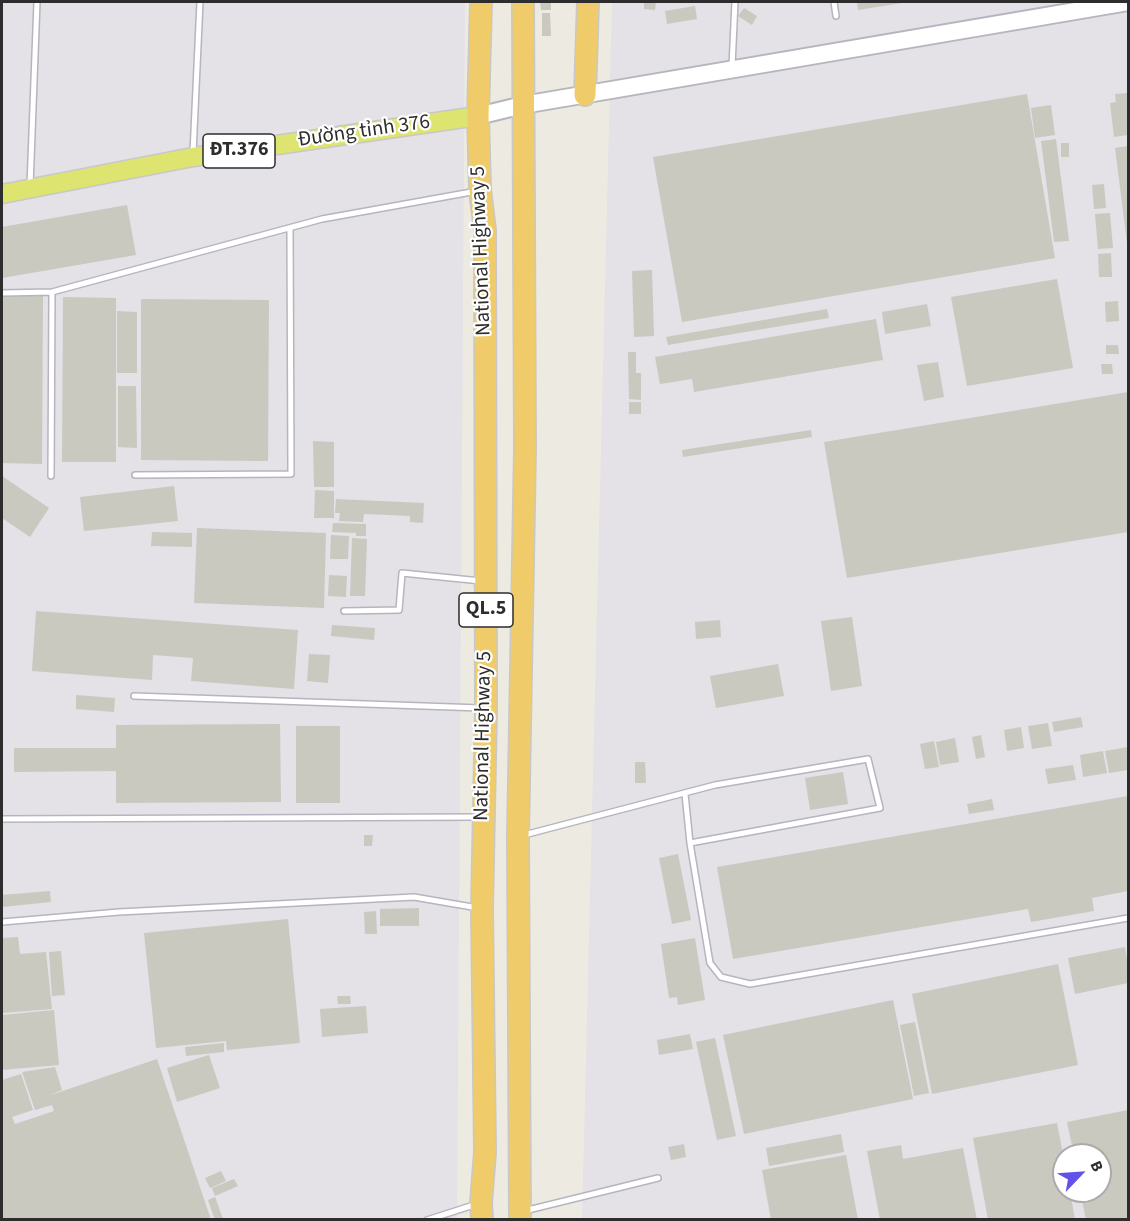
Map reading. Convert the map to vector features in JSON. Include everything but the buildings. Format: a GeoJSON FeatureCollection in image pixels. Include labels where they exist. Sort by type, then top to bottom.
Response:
{"type":"FeatureCollection","features":[{"type":"Feature","properties":{"kind":"highway","name":"National Highway 5"},"geometry":{"type":"LineString","coordinates":[[481,2],[478,116],[480,190],[485,230],[486,708],[482,909],[485,1152],[481,1211]]}},
{"type":"Feature","properties":{"kind":"highway","name":"National Highway 5"},"geometry":{"type":"LineString","coordinates":[[520,1216],[518,837],[525,448],[523,2]]}},
{"type":"Feature","properties":{"kind":"highway"},"geometry":{"type":"LineString","coordinates":[[585,95],[588,2]]}},
{"type":"Feature","properties":{"kind":"main road"},"geometry":{"type":"LineString","coordinates":[[478,116],[523,105],[1126,2]]}},
{"type":"Feature","properties":{"kind":"main road","name":"Đường tỉnh 376"},"geometry":{"type":"LineString","coordinates":[[2,194],[193,157],[478,116]]}},
{"type":"Feature","properties":{"kind":"lane"},"geometry":{"type":"LineString","coordinates":[[30,189],[37,2]]}},
{"type":"Feature","properties":{"kind":"lane"},"geometry":{"type":"LineString","coordinates":[[193,157],[200,2]]}},
{"type":"Feature","properties":{"kind":"lane"},"geometry":{"type":"LineString","coordinates":[[732,70],[735,2]]}},
{"type":"Feature","properties":{"kind":"lane"},"geometry":{"type":"LineString","coordinates":[[834,2],[836,16]]}},
{"type":"Feature","properties":{"kind":"lane"},"geometry":{"type":"LineString","coordinates":[[2,293],[52,292],[322,219],[480,190]]}},
{"type":"Feature","properties":{"kind":"lane"},"geometry":{"type":"LineString","coordinates":[[135,475],[291,474],[290,228]]}},
{"type":"Feature","properties":{"kind":"lane"},"geometry":{"type":"LineString","coordinates":[[51,476],[52,292]]}},
{"type":"Feature","properties":{"kind":"lane"},"geometry":{"type":"LineString","coordinates":[[345,611],[399,610],[402,573],[485,581]]}},
{"type":"Feature","properties":{"kind":"lane"},"geometry":{"type":"LineString","coordinates":[[134,696],[486,708]]}},
{"type":"Feature","properties":{"kind":"lane"},"geometry":{"type":"LineString","coordinates":[[518,837],[715,785],[868,759],[880,808],[690,843]]}},
{"type":"Feature","properties":{"kind":"lane"},"geometry":{"type":"LineString","coordinates":[[685,794],[690,843],[710,963],[721,977],[750,984],[1128,918]]}},
{"type":"Feature","properties":{"kind":"lane"},"geometry":{"type":"LineString","coordinates":[[2,819],[483,818]]}},
{"type":"Feature","properties":{"kind":"lane"},"geometry":{"type":"LineString","coordinates":[[2,922],[119,912],[414,897],[482,909]]}},
{"type":"Feature","properties":{"kind":"lane"},"geometry":{"type":"LineString","coordinates":[[520,1216],[658,1178]]}},
{"type":"Feature","properties":{"kind":"lane"},"geometry":{"type":"LineString","coordinates":[[427,1220],[481,1211]]}},
{"type":"Feature","properties":{"kind":"shaded area"},"geometry":{"type":"Polygon","coordinates":[[[2,2],[465,2],[457,1219],[2,1220],[2,2]]]}},
{"type":"Feature","properties":{"kind":"shaded area"},"geometry":{"type":"Polygon","coordinates":[[[612,2],[1128,2],[1128,1219],[582,1220],[612,2]]]}}]}
